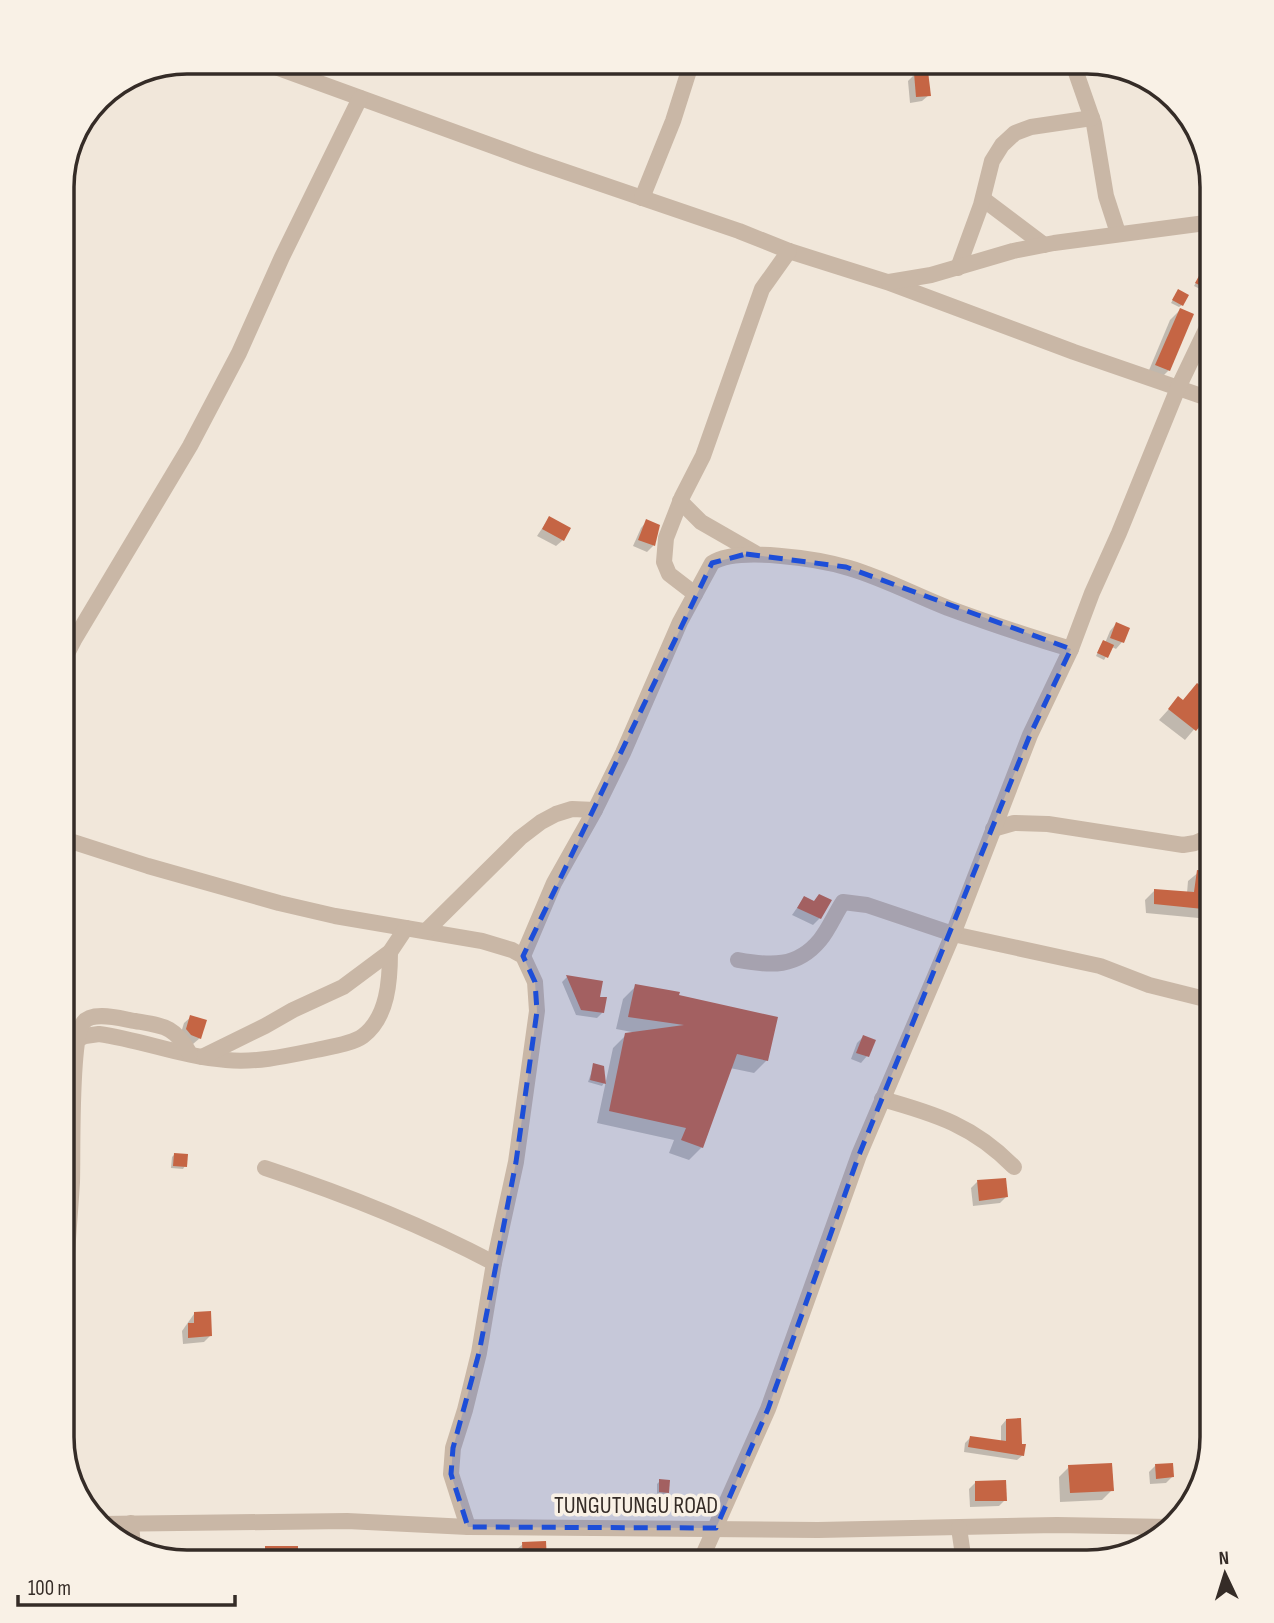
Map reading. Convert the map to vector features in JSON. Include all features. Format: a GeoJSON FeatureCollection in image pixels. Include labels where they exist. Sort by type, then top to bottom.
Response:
{"type":"FeatureCollection","features":[{"type":"Feature","properties":{"kind":"street"},"geometry":{"type":"LineString","coordinates":[[305,74],[360,98],[789,251],[887,282],[1200,396]]}},
{"type":"Feature","properties":{"kind":"street"},"geometry":{"type":"LineString","coordinates":[[642,198],[673,121],[688,74]]}},
{"type":"Feature","properties":{"kind":"street"},"geometry":{"type":"LineString","coordinates":[[1077,74],[1092,118],[1107,196],[1118,233]]}},
{"type":"Feature","properties":{"kind":"street"},"geometry":{"type":"LineString","coordinates":[[74,640],[202,423],[239,353],[282,257],[360,98]]}},
{"type":"Feature","properties":{"kind":"street"},"geometry":{"type":"LineString","coordinates":[[958,268],[983,199],[992,161],[1002,145],[1015,133],[1031,127],[1092,118]]}},
{"type":"Feature","properties":{"kind":"street"},"geometry":{"type":"LineString","coordinates":[[983,199],[1044,245]]}},
{"type":"Feature","properties":{"kind":"street"},"geometry":{"type":"LineString","coordinates":[[887,282],[958,268],[1013,251],[1044,245],[1200,224]]}},
{"type":"Feature","properties":{"kind":"street"},"geometry":{"type":"LineString","coordinates":[[695,594],[669,574],[664,562],[666,538],[680,501],[703,456],[762,289],[789,251]]}},
{"type":"Feature","properties":{"kind":"street"},"geometry":{"type":"LineString","coordinates":[[706,1550],[768,1409],[835,1220],[882,1099],[953,934],[1030,734],[1071,649],[1178,388],[1200,342]]}},
{"type":"Feature","properties":{"kind":"street"},"geometry":{"type":"LineString","coordinates":[[680,501],[701,522],[757,554]]}},
{"type":"Feature","properties":{"kind":"street"},"geometry":{"type":"LineString","coordinates":[[523,956],[554,883],[624,753],[680,622],[712,564],[720,558],[757,554],[846,567],[988,622],[1071,649]]}},
{"type":"Feature","properties":{"kind":"street"},"geometry":{"type":"LineString","coordinates":[[426,931],[520,838],[541,822],[572,810],[595,810]]}},
{"type":"Feature","properties":{"kind":"street"},"geometry":{"type":"LineString","coordinates":[[993,829],[1014,823],[1048,824],[1183,845],[1200,841]]}},
{"type":"Feature","properties":{"kind":"street"},"geometry":{"type":"LineString","coordinates":[[74,842],[279,903],[482,941],[523,956],[535,982],[537,1011],[516,1162],[478,1353],[453,1448],[451,1474],[468,1527]]}},
{"type":"Feature","properties":{"kind":"street"},"geometry":{"type":"LineString","coordinates":[[738,960],[766,965],[789,962],[800,957],[820,940],[843,902],[876,908],[953,934],[1100,966],[1149,985],[1200,998]]}},
{"type":"Feature","properties":{"kind":"street"},"geometry":{"type":"LineString","coordinates":[[196,1056],[265,1027],[293,1010],[343,988],[390,952],[406,928]]}},
{"type":"Feature","properties":{"kind":"street"},"geometry":{"type":"LineString","coordinates":[[74,1120],[78,1039],[83,1023],[89,1018],[102,1016],[172,1029],[196,1056],[226,1060],[268,1058],[328,1048],[362,1037],[375,1022],[385,1001],[390,976],[390,952]]}},
{"type":"Feature","properties":{"kind":"street"},"geometry":{"type":"LineString","coordinates":[[74,1041],[78,1039]]}},
{"type":"Feature","properties":{"kind":"street"},"geometry":{"type":"LineString","coordinates":[[882,1099],[932,1112],[957,1123],[997,1150],[1014,1167]]}},
{"type":"Feature","properties":{"kind":"street"},"geometry":{"type":"LineString","coordinates":[[265,1168],[394,1214],[494,1263]]}},
{"type":"Feature","properties":{"kind":"street","name":"TUNGUTUNGU ROAD"},"geometry":{"type":"LineString","coordinates":[[114,1523],[347,1521],[468,1527],[1155,1527]]}},
{"type":"Feature","properties":{"kind":"street"},"geometry":{"type":"LineString","coordinates":[[131,1522],[131,1535]]}},
{"type":"Feature","properties":{"kind":"street"},"geometry":{"type":"LineString","coordinates":[[958,1528],[962,1550]]}},
{"type":"Feature","properties":{"kind":"highlighted area"},"geometry":{"type":"Polygon","coordinates":[[[746,554],[846,567],[1071,649],[1030,735],[859,1155],[768,1409],[716,1528],[468,1527],[451,1474],[453,1448],[479,1353],[516,1162],[537,1011],[535,982],[523,956],[712,563],[746,554]]]}},
{"type":"Feature","properties":{"kind":"building"},"geometry":{"type":"Polygon","coordinates":[[[914,74],[928,74],[931,96],[916,97],[914,74]]]}},
{"type":"Feature","properties":{"kind":"building"},"geometry":{"type":"Polygon","coordinates":[[[1178,289],[1189,295],[1183,306],[1172,300],[1178,289]]]}},
{"type":"Feature","properties":{"kind":"building"},"geometry":{"type":"Polygon","coordinates":[[[1180,308],[1194,314],[1170,371],[1155,365],[1180,308]]]}},
{"type":"Feature","properties":{"kind":"building"},"geometry":{"type":"Polygon","coordinates":[[[549,516],[571,528],[564,541],[542,529],[549,516]]]}},
{"type":"Feature","properties":{"kind":"building"},"geometry":{"type":"Polygon","coordinates":[[[646,519],[660,525],[655,546],[638,540],[646,519]]]}},
{"type":"Feature","properties":{"kind":"building"},"geometry":{"type":"Polygon","coordinates":[[[1116,622],[1130,628],[1124,643],[1110,638],[1116,622]]]}},
{"type":"Feature","properties":{"kind":"building"},"geometry":{"type":"Polygon","coordinates":[[[1103,640],[1114,645],[1108,658],[1097,653],[1103,640]]]}},
{"type":"Feature","properties":{"kind":"building"},"geometry":{"type":"Polygon","coordinates":[[[1197,683],[1200,685],[1200,726],[1196,731],[1168,709],[1178,696],[1183,700],[1197,683]]]}},
{"type":"Feature","properties":{"kind":"building"},"geometry":{"type":"Polygon","coordinates":[[[1197,870],[1200,870],[1200,909],[1154,904],[1154,889],[1194,892],[1197,870]]]}},
{"type":"Feature","properties":{"kind":"building"},"geometry":{"type":"Polygon","coordinates":[[[819,894],[832,900],[821,919],[797,908],[804,896],[814,901],[819,894]]]}},
{"type":"Feature","properties":{"kind":"building"},"geometry":{"type":"Polygon","coordinates":[[[566,975],[603,981],[600,997],[607,997],[604,1013],[581,1010],[566,975]]]}},
{"type":"Feature","properties":{"kind":"building"},"geometry":{"type":"Polygon","coordinates":[[[635,984],[680,992],[679,995],[778,1017],[768,1061],[737,1054],[703,1148],[681,1140],[686,1128],[609,1111],[625,1033],[684,1025],[628,1017],[635,984]]]}},
{"type":"Feature","properties":{"kind":"building"},"geometry":{"type":"Polygon","coordinates":[[[190,1015],[207,1020],[201,1039],[191,1035],[186,1029],[190,1015]]]}},
{"type":"Feature","properties":{"kind":"building"},"geometry":{"type":"Polygon","coordinates":[[[863,1035],[876,1040],[869,1057],[856,1053],[863,1035]]]}},
{"type":"Feature","properties":{"kind":"building"},"geometry":{"type":"Polygon","coordinates":[[[593,1063],[604,1066],[606,1084],[590,1080],[593,1063]]]}},
{"type":"Feature","properties":{"kind":"building"},"geometry":{"type":"Polygon","coordinates":[[[174,1153],[188,1154],[187,1167],[173,1166],[174,1153]]]}},
{"type":"Feature","properties":{"kind":"building"},"geometry":{"type":"Polygon","coordinates":[[[1006,1178],[1008,1197],[979,1201],[977,1180],[1006,1178]]]}},
{"type":"Feature","properties":{"kind":"building"},"geometry":{"type":"Polygon","coordinates":[[[211,1311],[212,1336],[188,1338],[188,1323],[194,1323],[194,1312],[211,1311]]]}},
{"type":"Feature","properties":{"kind":"building"},"geometry":{"type":"Polygon","coordinates":[[[1021,1418],[1022,1444],[1026,1444],[1024,1456],[968,1447],[970,1436],[1006,1441],[1006,1419],[1021,1418]]]}},
{"type":"Feature","properties":{"kind":"building"},"geometry":{"type":"Polygon","coordinates":[[[1112,1463],[1114,1491],[1070,1493],[1068,1465],[1112,1463]]]}},
{"type":"Feature","properties":{"kind":"building"},"geometry":{"type":"Polygon","coordinates":[[[1173,1463],[1174,1477],[1156,1479],[1155,1464],[1173,1463]]]}},
{"type":"Feature","properties":{"kind":"building"},"geometry":{"type":"Polygon","coordinates":[[[659,1479],[670,1480],[669,1493],[659,1492],[659,1479]]]}},
{"type":"Feature","properties":{"kind":"building"},"geometry":{"type":"Polygon","coordinates":[[[1006,1480],[1007,1501],[975,1501],[975,1481],[1006,1480]]]}},
{"type":"Feature","properties":{"kind":"building"},"geometry":{"type":"Polygon","coordinates":[[[546,1541],[546,1550],[522,1550],[522,1542],[546,1541]]]}},
{"type":"Feature","properties":{"kind":"building"},"geometry":{"type":"Polygon","coordinates":[[[265,1546],[298,1546],[298,1550],[265,1550],[265,1546]]]}}]}
